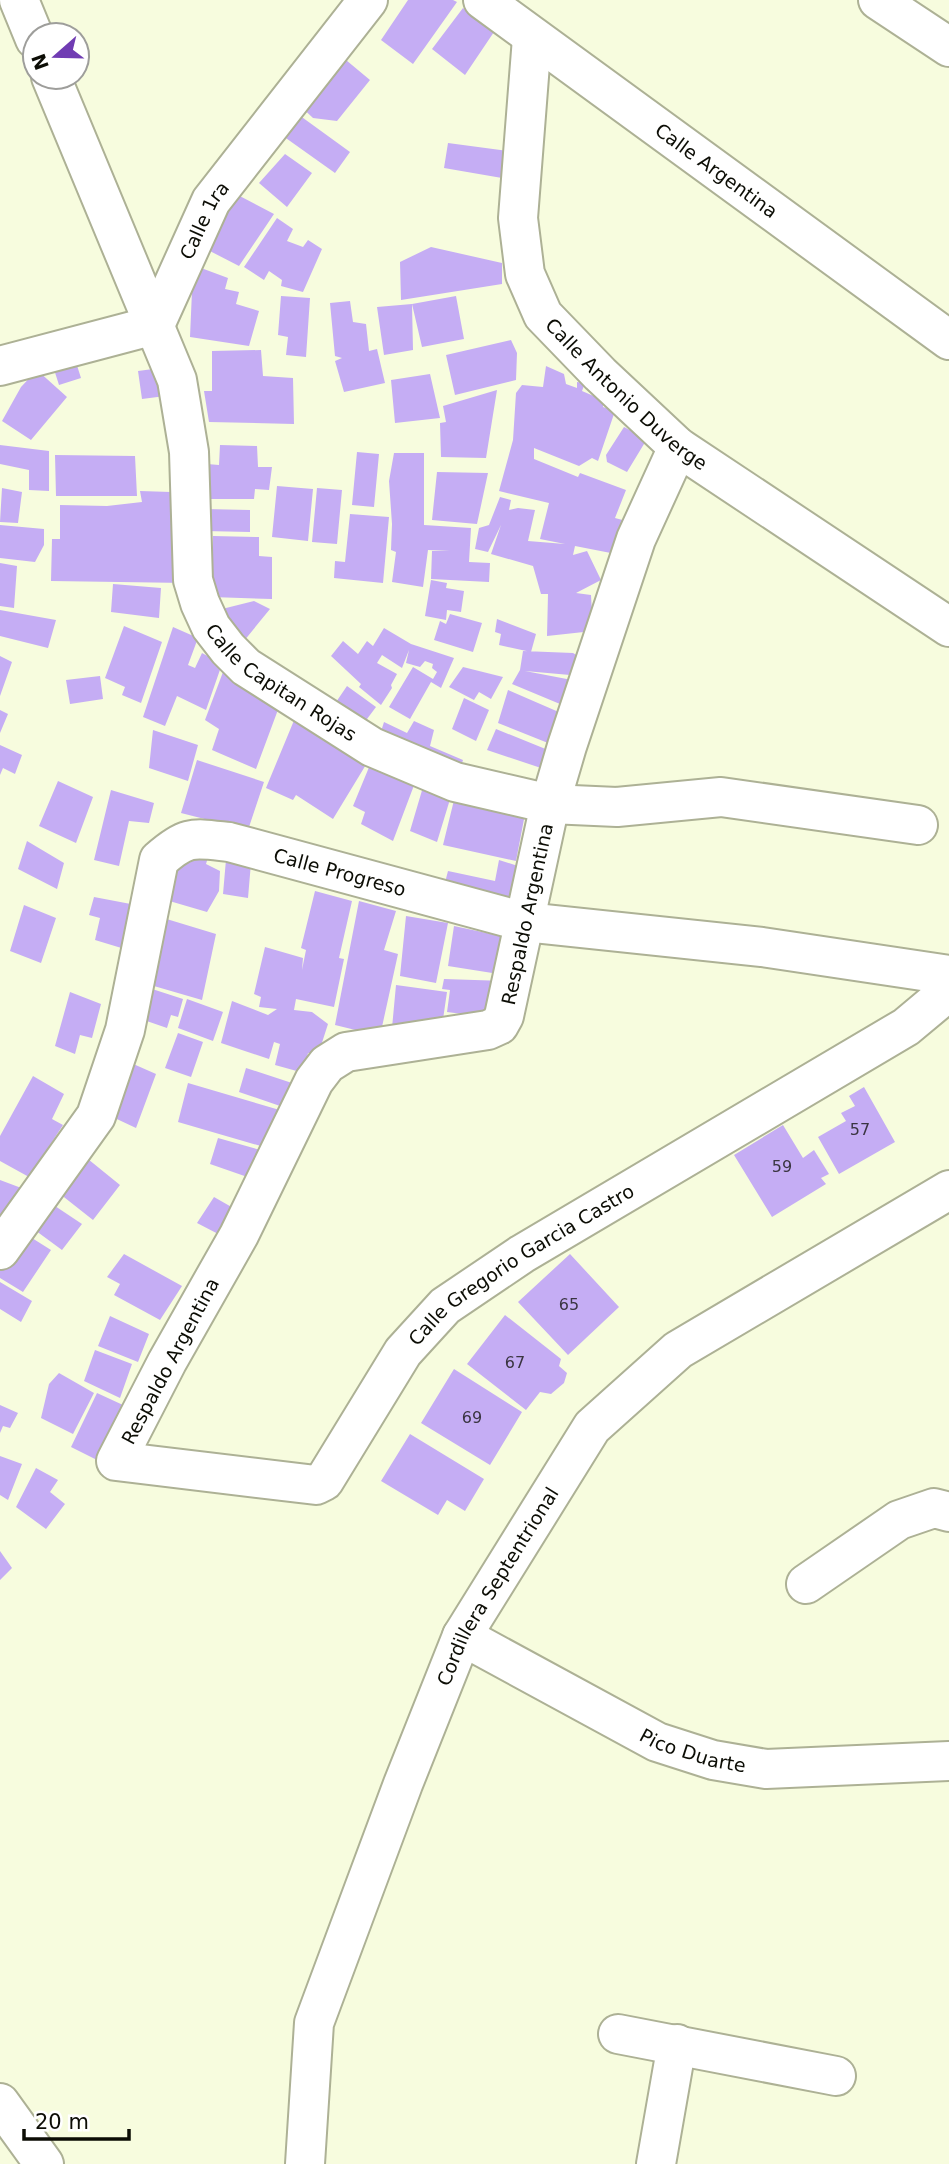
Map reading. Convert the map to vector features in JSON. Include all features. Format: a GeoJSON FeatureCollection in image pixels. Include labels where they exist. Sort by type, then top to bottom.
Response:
{"type":"FeatureCollection","features":[{"type":"Feature","properties":{"kind":"street"},"geometry":{"type":"LineString","coordinates":[[19,0],[28,21]]}},
{"type":"Feature","properties":{"kind":"street","name":"Calle 1ra"},"geometry":{"type":"LineString","coordinates":[[155,325],[211,201],[368,0]]}},
{"type":"Feature","properties":{"kind":"street","name":"Calle Argentina"},"geometry":{"type":"LineString","coordinates":[[483,0],[949,340]]}},
{"type":"Feature","properties":{"kind":"street"},"geometry":{"type":"LineString","coordinates":[[877,0],[949,47]]}},
{"type":"Feature","properties":{"kind":"street","name":"Calle Antonio Duverge"},"geometry":{"type":"LineString","coordinates":[[532,38],[518,218],[525,274],[543,315],[600,374],[678,447],[949,627]]}},
{"type":"Feature","properties":{"kind":"street","name":"Calle Capitan Rojas"},"geometry":{"type":"LineString","coordinates":[[57,91],[177,380],[189,452],[193,579],[205,615],[228,649],[246,667],[372,747],[455,782],[550,804],[617,807],[721,797],[918,825]]}},
{"type":"Feature","properties":{"kind":"street"},"geometry":{"type":"LineString","coordinates":[[0,366],[155,325]]}},
{"type":"Feature","properties":{"kind":"street","name":"Respaldo Argentina"},"geometry":{"type":"LineString","coordinates":[[116,1461],[167,1362],[239,1236],[314,1081],[327,1064],[346,1052],[488,1030],[499,1026],[505,1016],[550,804],[636,539],[678,447]]}},
{"type":"Feature","properties":{"kind":"street","name":"Calle Progreso"},"geometry":{"type":"LineString","coordinates":[[0,1250],[96,1116],[125,1030],[159,860],[175,845],[194,838],[229,842],[525,922],[762,947],[949,975]]}},
{"type":"Feature","properties":{"kind":"street","name":"Calle Gregorio Garcia Castro"},"geometry":{"type":"LineString","coordinates":[[116,1461],[316,1485],[324,1481],[402,1352],[445,1306],[522,1254],[906,1027],[949,991]]}},
{"type":"Feature","properties":{"kind":"street","name":"Cordillera Septentrional"},"geometry":{"type":"LineString","coordinates":[[305,2164],[314,2023],[403,1784],[462,1636],[592,1427],[678,1350],[949,1190]]}},
{"type":"Feature","properties":{"kind":"street"},"geometry":{"type":"LineString","coordinates":[[806,1584],[899,1520],[934,1508],[949,1512]]}},
{"type":"Feature","properties":{"kind":"street","name":"Pico Duarte"},"geometry":{"type":"LineString","coordinates":[[462,1636],[657,1742],[713,1760],[766,1769],[949,1761]]}},
{"type":"Feature","properties":{"kind":"street"},"geometry":{"type":"LineString","coordinates":[[618,2034],[677,2043],[836,2076]]}},
{"type":"Feature","properties":{"kind":"street"},"geometry":{"type":"LineString","coordinates":[[656,2164],[677,2043]]}},
{"type":"Feature","properties":{"kind":"street"},"geometry":{"type":"LineString","coordinates":[[0,2103],[44,2164]]}},
{"type":"Feature","properties":{"kind":"building"},"geometry":{"type":"Polygon","coordinates":[[[408,0],[457,2],[413,64],[381,40],[408,0]]]}},
{"type":"Feature","properties":{"kind":"building"},"geometry":{"type":"Polygon","coordinates":[[[463,8],[496,29],[465,75],[432,49],[463,8]]]}},
{"type":"Feature","properties":{"kind":"building"},"geometry":{"type":"Polygon","coordinates":[[[340,55],[370,80],[337,121],[313,118],[296,102],[340,55]]]}},
{"type":"Feature","properties":{"kind":"building"},"geometry":{"type":"Polygon","coordinates":[[[299,115],[350,152],[335,173],[283,136],[299,115]]]}},
{"type":"Feature","properties":{"kind":"building"},"geometry":{"type":"Polygon","coordinates":[[[448,143],[508,151],[502,178],[444,168],[448,143]]]}},
{"type":"Feature","properties":{"kind":"building"},"geometry":{"type":"Polygon","coordinates":[[[285,154],[312,173],[287,207],[259,183],[285,154]]]}},
{"type":"Feature","properties":{"kind":"building"},"geometry":{"type":"Polygon","coordinates":[[[234,193],[274,214],[239,266],[206,249],[234,193]]]}},
{"type":"Feature","properties":{"kind":"building"},"geometry":{"type":"Polygon","coordinates":[[[277,218],[293,229],[287,241],[303,247],[308,240],[322,249],[303,292],[281,286],[282,280],[269,271],[264,280],[244,267],[277,218]]]}},
{"type":"Feature","properties":{"kind":"building"},"geometry":{"type":"Polygon","coordinates":[[[431,247],[502,263],[502,284],[401,300],[400,262],[431,247]]]}},
{"type":"Feature","properties":{"kind":"building"},"geometry":{"type":"Polygon","coordinates":[[[193,265],[228,278],[225,289],[239,292],[236,304],[259,311],[249,346],[190,337],[192,291],[186,289],[193,265]]]}},
{"type":"Feature","properties":{"kind":"building"},"geometry":{"type":"Polygon","coordinates":[[[281,296],[310,298],[306,357],[286,355],[288,337],[278,335],[281,296]]]}},
{"type":"Feature","properties":{"kind":"building"},"geometry":{"type":"Polygon","coordinates":[[[456,296],[464,339],[422,347],[412,304],[456,296]]]}},
{"type":"Feature","properties":{"kind":"building"},"geometry":{"type":"Polygon","coordinates":[[[350,301],[353,322],[366,324],[369,351],[377,349],[385,383],[344,392],[335,361],[342,358],[335,356],[330,303],[350,301]]]}},
{"type":"Feature","properties":{"kind":"building"},"geometry":{"type":"Polygon","coordinates":[[[412,304],[413,350],[384,355],[377,307],[412,304]]]}},
{"type":"Feature","properties":{"kind":"building"},"geometry":{"type":"Polygon","coordinates":[[[511,340],[517,353],[516,380],[455,395],[446,355],[511,340]]]}},
{"type":"Feature","properties":{"kind":"building"},"geometry":{"type":"Polygon","coordinates":[[[261,350],[263,376],[293,378],[294,424],[209,422],[204,391],[212,391],[212,351],[261,350]]]}},
{"type":"Feature","properties":{"kind":"building"},"geometry":{"type":"Polygon","coordinates":[[[73,353],[81,378],[59,385],[51,360],[73,353]]]}},
{"type":"Feature","properties":{"kind":"building"},"geometry":{"type":"Polygon","coordinates":[[[546,366],[564,374],[566,384],[577,388],[577,382],[585,383],[582,391],[603,400],[603,407],[615,411],[598,461],[592,458],[579,466],[534,448],[534,459],[578,477],[580,473],[626,490],[615,518],[630,522],[621,555],[575,546],[573,555],[587,551],[601,580],[576,593],[591,595],[593,631],[547,636],[548,594],[541,594],[533,566],[491,554],[501,525],[488,552],[475,549],[479,528],[489,525],[500,497],[511,500],[509,510],[535,510],[528,541],[565,544],[540,539],[549,503],[499,491],[513,440],[516,393],[522,385],[543,387],[546,366]]]}},
{"type":"Feature","properties":{"kind":"building"},"geometry":{"type":"Polygon","coordinates":[[[168,367],[173,395],[142,399],[138,371],[168,367]]]}},
{"type":"Feature","properties":{"kind":"building"},"geometry":{"type":"Polygon","coordinates":[[[37,370],[67,397],[31,440],[2,421],[21,387],[37,370]]]}},
{"type":"Feature","properties":{"kind":"building"},"geometry":{"type":"Polygon","coordinates":[[[430,374],[440,418],[395,423],[391,380],[430,374]]]}},
{"type":"Feature","properties":{"kind":"building"},"geometry":{"type":"Polygon","coordinates":[[[497,390],[486,458],[441,457],[440,423],[446,422],[443,406],[497,390]]]}},
{"type":"Feature","properties":{"kind":"building"},"geometry":{"type":"Polygon","coordinates":[[[624,427],[647,439],[627,472],[607,462],[606,455],[624,427]]]}},
{"type":"Feature","properties":{"kind":"building"},"geometry":{"type":"Polygon","coordinates":[[[0,445],[49,451],[49,491],[29,490],[29,470],[0,464],[0,445]]]}},
{"type":"Feature","properties":{"kind":"building"},"geometry":{"type":"Polygon","coordinates":[[[220,445],[257,446],[258,467],[272,467],[269,490],[255,489],[254,499],[205,499],[207,464],[219,465],[220,445]]]}},
{"type":"Feature","properties":{"kind":"building"},"geometry":{"type":"Polygon","coordinates":[[[357,452],[379,454],[374,507],[352,505],[357,452]]]}},
{"type":"Feature","properties":{"kind":"building"},"geometry":{"type":"Polygon","coordinates":[[[394,453],[424,453],[424,525],[471,528],[469,562],[490,563],[489,582],[431,579],[432,551],[450,551],[428,550],[423,587],[392,582],[396,552],[391,550],[389,481],[394,453]]]}},
{"type":"Feature","properties":{"kind":"building"},"geometry":{"type":"Polygon","coordinates":[[[55,455],[135,456],[137,496],[56,496],[55,455]]]}},
{"type":"Feature","properties":{"kind":"building"},"geometry":{"type":"Polygon","coordinates":[[[437,472],[488,473],[477,524],[432,520],[437,472]]]}},
{"type":"Feature","properties":{"kind":"building"},"geometry":{"type":"Polygon","coordinates":[[[277,486],[313,489],[308,541],[272,537],[277,486]]]}},
{"type":"Feature","properties":{"kind":"building"},"geometry":{"type":"Polygon","coordinates":[[[2,488],[22,492],[18,523],[0,522],[2,488]]]}},
{"type":"Feature","properties":{"kind":"building"},"geometry":{"type":"Polygon","coordinates":[[[317,488],[342,490],[337,544],[312,542],[317,488]]]}},
{"type":"Feature","properties":{"kind":"building"},"geometry":{"type":"Polygon","coordinates":[[[140,491],[171,492],[171,542],[186,542],[187,583],[51,581],[52,539],[60,539],[60,505],[107,506],[142,502],[140,491]]]}},
{"type":"Feature","properties":{"kind":"building"},"geometry":{"type":"Polygon","coordinates":[[[204,509],[250,510],[250,532],[204,531],[204,509]]]}},
{"type":"Feature","properties":{"kind":"building"},"geometry":{"type":"Polygon","coordinates":[[[350,514],[389,517],[383,583],[334,578],[335,561],[345,562],[350,514]]]}},
{"type":"Feature","properties":{"kind":"building"},"geometry":{"type":"Polygon","coordinates":[[[0,525],[44,529],[44,545],[35,562],[0,558],[0,525]]]}},
{"type":"Feature","properties":{"kind":"building"},"geometry":{"type":"Polygon","coordinates":[[[213,536],[259,537],[259,556],[272,557],[272,599],[211,597],[213,536]]]}},
{"type":"Feature","properties":{"kind":"building"},"geometry":{"type":"Polygon","coordinates":[[[0,563],[17,566],[14,608],[0,606],[0,563]]]}},
{"type":"Feature","properties":{"kind":"building"},"geometry":{"type":"Polygon","coordinates":[[[431,580],[447,583],[446,588],[464,591],[461,612],[447,610],[446,620],[425,616],[431,580]]]}},
{"type":"Feature","properties":{"kind":"building"},"geometry":{"type":"Polygon","coordinates":[[[113,584],[161,588],[159,618],[111,612],[113,584]]]}},
{"type":"Feature","properties":{"kind":"building"},"geometry":{"type":"Polygon","coordinates":[[[254,601],[270,609],[239,647],[214,611],[254,601]]]}},
{"type":"Feature","properties":{"kind":"building"},"geometry":{"type":"Polygon","coordinates":[[[0,610],[56,620],[48,648],[0,636],[0,610]]]}},
{"type":"Feature","properties":{"kind":"building"},"geometry":{"type":"Polygon","coordinates":[[[450,614],[482,623],[473,652],[434,640],[440,621],[446,624],[450,614]]]}},
{"type":"Feature","properties":{"kind":"building"},"geometry":{"type":"Polygon","coordinates":[[[497,619],[536,634],[531,652],[499,645],[501,634],[495,632],[497,619]]]}},
{"type":"Feature","properties":{"kind":"building"},"geometry":{"type":"Polygon","coordinates":[[[124,626],[162,642],[141,703],[122,695],[125,687],[105,678],[124,626]]]}},
{"type":"Feature","properties":{"kind":"building"},"geometry":{"type":"Polygon","coordinates":[[[173,627],[198,638],[188,665],[195,668],[202,653],[222,664],[206,710],[177,696],[165,726],[143,717],[173,627]]]}},
{"type":"Feature","properties":{"kind":"building"},"geometry":{"type":"Polygon","coordinates":[[[384,628],[411,644],[454,658],[441,688],[431,682],[410,719],[389,707],[413,667],[433,679],[437,672],[432,668],[433,664],[425,661],[420,667],[406,663],[409,650],[402,668],[382,655],[377,663],[397,674],[381,705],[359,687],[361,684],[331,656],[343,641],[358,654],[367,641],[373,646],[384,628]]]}},
{"type":"Feature","properties":{"kind":"building"},"geometry":{"type":"Polygon","coordinates":[[[523,651],[573,653],[578,656],[570,675],[525,671],[572,680],[560,704],[512,684],[520,670],[523,651]]]}},
{"type":"Feature","properties":{"kind":"building"},"geometry":{"type":"Polygon","coordinates":[[[0,656],[12,662],[0,696],[0,656]]]}},
{"type":"Feature","properties":{"kind":"building"},"geometry":{"type":"Polygon","coordinates":[[[463,667],[503,677],[491,699],[479,692],[474,700],[449,687],[463,667]]]}},
{"type":"Feature","properties":{"kind":"building"},"geometry":{"type":"Polygon","coordinates":[[[223,672],[279,707],[256,769],[212,750],[219,729],[205,720],[223,672]]]}},
{"type":"Feature","properties":{"kind":"building"},"geometry":{"type":"Polygon","coordinates":[[[100,676],[103,699],[70,704],[66,680],[100,676]]]}},
{"type":"Feature","properties":{"kind":"building"},"geometry":{"type":"Polygon","coordinates":[[[347,686],[376,707],[361,727],[332,708],[347,686]]]}},
{"type":"Feature","properties":{"kind":"building"},"geometry":{"type":"Polygon","coordinates":[[[508,690],[561,713],[548,743],[498,723],[508,690]]]}},
{"type":"Feature","properties":{"kind":"building"},"geometry":{"type":"Polygon","coordinates":[[[464,698],[489,710],[476,741],[452,729],[464,698]]]}},
{"type":"Feature","properties":{"kind":"building"},"geometry":{"type":"Polygon","coordinates":[[[0,710],[8,714],[0,733],[0,710]]]}},
{"type":"Feature","properties":{"kind":"building"},"geometry":{"type":"Polygon","coordinates":[[[295,718],[324,732],[321,739],[367,763],[333,819],[296,795],[293,800],[266,788],[295,718]]]}},
{"type":"Feature","properties":{"kind":"building"},"geometry":{"type":"Polygon","coordinates":[[[414,721],[434,730],[430,746],[463,760],[458,775],[378,741],[384,722],[407,733],[414,721]]]}},
{"type":"Feature","properties":{"kind":"building"},"geometry":{"type":"Polygon","coordinates":[[[496,729],[548,750],[544,769],[487,750],[496,729]]]}},
{"type":"Feature","properties":{"kind":"building"},"geometry":{"type":"Polygon","coordinates":[[[153,730],[198,745],[188,781],[149,768],[153,730]]]}},
{"type":"Feature","properties":{"kind":"building"},"geometry":{"type":"Polygon","coordinates":[[[0,745],[22,755],[15,774],[3,768],[0,775],[0,745]]]}},
{"type":"Feature","properties":{"kind":"building"},"geometry":{"type":"Polygon","coordinates":[[[197,760],[264,782],[248,830],[181,813],[197,760]]]}},
{"type":"Feature","properties":{"kind":"building"},"geometry":{"type":"Polygon","coordinates":[[[372,760],[416,780],[393,841],[361,824],[365,812],[353,806],[372,760]]]}},
{"type":"Feature","properties":{"kind":"building"},"geometry":{"type":"Polygon","coordinates":[[[58,781],[93,797],[76,843],[39,826],[58,781]]]}},
{"type":"Feature","properties":{"kind":"building"},"geometry":{"type":"Polygon","coordinates":[[[423,787],[451,796],[437,842],[410,831],[423,787]]]}},
{"type":"Feature","properties":{"kind":"building"},"geometry":{"type":"Polygon","coordinates":[[[111,790],[154,803],[149,823],[129,821],[119,866],[94,860],[111,790]]]}},
{"type":"Feature","properties":{"kind":"building"},"geometry":{"type":"Polygon","coordinates":[[[455,796],[525,814],[516,861],[443,845],[455,796]]]}},
{"type":"Feature","properties":{"kind":"building"},"geometry":{"type":"Polygon","coordinates":[[[27,841],[64,863],[57,889],[18,869],[27,841]]]}},
{"type":"Feature","properties":{"kind":"building"},"geometry":{"type":"Polygon","coordinates":[[[227,848],[252,851],[248,898],[223,894],[227,848]]]}},
{"type":"Feature","properties":{"kind":"building"},"geometry":{"type":"Polygon","coordinates":[[[209,854],[206,864],[220,871],[219,891],[207,912],[166,900],[178,858],[209,854]]]}},
{"type":"Feature","properties":{"kind":"building"},"geometry":{"type":"Polygon","coordinates":[[[499,860],[521,867],[512,912],[442,894],[448,871],[495,881],[499,860]]]}},
{"type":"Feature","properties":{"kind":"building"},"geometry":{"type":"Polygon","coordinates":[[[315,891],[352,901],[339,958],[344,959],[334,1007],[296,999],[294,1010],[312,1012],[328,1024],[318,1055],[308,1053],[304,1073],[275,1065],[280,1044],[274,1042],[269,1059],[221,1043],[232,1001],[268,1015],[277,1009],[259,1007],[261,997],[254,994],[265,947],[303,958],[302,970],[306,950],[301,948],[315,891]]]}},
{"type":"Feature","properties":{"kind":"building"},"geometry":{"type":"Polygon","coordinates":[[[94,897],[136,905],[128,950],[95,940],[100,918],[89,915],[94,897]]]}},
{"type":"Feature","properties":{"kind":"building"},"geometry":{"type":"Polygon","coordinates":[[[359,901],[396,911],[384,950],[398,954],[380,1036],[335,1025],[359,901]]]}},
{"type":"Feature","properties":{"kind":"building"},"geometry":{"type":"Polygon","coordinates":[[[24,905],[56,918],[41,963],[10,951],[24,905]]]}},
{"type":"Feature","properties":{"kind":"building"},"geometry":{"type":"Polygon","coordinates":[[[406,916],[448,923],[436,983],[400,976],[406,916]]]}},
{"type":"Feature","properties":{"kind":"building"},"geometry":{"type":"Polygon","coordinates":[[[160,917],[216,934],[202,1000],[147,984],[160,917]]]}},
{"type":"Feature","properties":{"kind":"building"},"geometry":{"type":"Polygon","coordinates":[[[454,926],[510,938],[505,975],[448,966],[454,926]]]}},
{"type":"Feature","properties":{"kind":"building"},"geometry":{"type":"Polygon","coordinates":[[[444,979],[505,981],[494,1018],[447,1012],[450,990],[442,989],[444,979]]]}},
{"type":"Feature","properties":{"kind":"building"},"geometry":{"type":"Polygon","coordinates":[[[396,985],[447,992],[441,1033],[392,1028],[396,985]]]}},
{"type":"Feature","properties":{"kind":"building"},"geometry":{"type":"Polygon","coordinates":[[[146,987],[183,999],[178,1017],[171,1015],[167,1028],[138,1018],[146,987]]]}},
{"type":"Feature","properties":{"kind":"building"},"geometry":{"type":"Polygon","coordinates":[[[70,992],[101,1004],[92,1038],[80,1035],[75,1054],[55,1046],[70,992]]]}},
{"type":"Feature","properties":{"kind":"building"},"geometry":{"type":"Polygon","coordinates":[[[187,999],[223,1012],[213,1041],[178,1028],[187,999]]]}},
{"type":"Feature","properties":{"kind":"building"},"geometry":{"type":"Polygon","coordinates":[[[178,1033],[203,1042],[191,1077],[165,1068],[178,1033]]]}},
{"type":"Feature","properties":{"kind":"building"},"geometry":{"type":"Polygon","coordinates":[[[122,1059],[156,1074],[136,1128],[104,1113],[122,1059]]]}},
{"type":"Feature","properties":{"kind":"building"},"geometry":{"type":"Polygon","coordinates":[[[246,1068],[292,1083],[283,1107],[239,1092],[246,1068]]]}},
{"type":"Feature","properties":{"kind":"building"},"geometry":{"type":"Polygon","coordinates":[[[33,1076],[64,1094],[52,1119],[63,1125],[29,1177],[0,1161],[0,1136],[33,1076]]]}},
{"type":"Feature","properties":{"kind":"building"},"geometry":{"type":"Polygon","coordinates":[[[188,1083],[283,1111],[271,1149],[178,1122],[188,1083]]]}},
{"type":"Feature","properties":{"kind":"building"},"geometry":{"type":"Polygon","coordinates":[[[864,1087],[895,1142],[839,1174],[818,1137],[846,1121],[841,1113],[855,1106],[849,1096],[864,1087]]]}},
{"type":"Feature","properties":{"kind":"building"},"geometry":{"type":"Polygon","coordinates":[[[783,1125],[803,1158],[814,1150],[829,1174],[821,1178],[826,1184],[772,1217],[734,1155],[783,1125]]]}},
{"type":"Feature","properties":{"kind":"building"},"geometry":{"type":"Polygon","coordinates":[[[218,1138],[274,1154],[262,1182],[210,1164],[218,1138]]]}},
{"type":"Feature","properties":{"kind":"building"},"geometry":{"type":"Polygon","coordinates":[[[83,1155],[120,1185],[93,1220],[55,1190],[83,1155]]]}},
{"type":"Feature","properties":{"kind":"building"},"geometry":{"type":"Polygon","coordinates":[[[0,1180],[24,1189],[0,1219],[0,1180]]]}},
{"type":"Feature","properties":{"kind":"building"},"geometry":{"type":"Polygon","coordinates":[[[214,1197],[242,1213],[224,1237],[197,1223],[214,1197]]]}},
{"type":"Feature","properties":{"kind":"building"},"geometry":{"type":"Polygon","coordinates":[[[46,1200],[82,1224],[62,1250],[28,1225],[46,1200]]]}},
{"type":"Feature","properties":{"kind":"building"},"geometry":{"type":"Polygon","coordinates":[[[24,1233],[51,1250],[23,1292],[0,1278],[0,1271],[24,1233]]]}},
{"type":"Feature","properties":{"kind":"building"},"geometry":{"type":"Polygon","coordinates":[[[124,1254],[182,1286],[160,1320],[114,1295],[120,1284],[107,1277],[124,1254]]]}},
{"type":"Feature","properties":{"kind":"building"},"geometry":{"type":"Polygon","coordinates":[[[570,1254],[619,1307],[568,1355],[518,1302],[570,1254]]]}},
{"type":"Feature","properties":{"kind":"building"},"geometry":{"type":"Polygon","coordinates":[[[0,1282],[32,1301],[21,1322],[0,1309],[0,1282]]]}},
{"type":"Feature","properties":{"kind":"building"},"geometry":{"type":"Polygon","coordinates":[[[505,1315],[561,1359],[559,1366],[567,1373],[564,1383],[551,1394],[540,1392],[526,1410],[467,1364],[505,1315]]]}},
{"type":"Feature","properties":{"kind":"building"},"geometry":{"type":"Polygon","coordinates":[[[110,1316],[149,1334],[138,1362],[98,1346],[110,1316]]]}},
{"type":"Feature","properties":{"kind":"building"},"geometry":{"type":"Polygon","coordinates":[[[95,1350],[132,1364],[120,1398],[84,1381],[95,1350]]]}},
{"type":"Feature","properties":{"kind":"building"},"geometry":{"type":"Polygon","coordinates":[[[454,1369],[522,1412],[490,1465],[421,1423],[454,1369]]]}},
{"type":"Feature","properties":{"kind":"building"},"geometry":{"type":"Polygon","coordinates":[[[59,1373],[94,1393],[73,1434],[41,1418],[49,1384],[59,1373]]]}},
{"type":"Feature","properties":{"kind":"building"},"geometry":{"type":"Polygon","coordinates":[[[97,1393],[123,1405],[97,1460],[71,1447],[97,1393]]]}},
{"type":"Feature","properties":{"kind":"building"},"geometry":{"type":"Polygon","coordinates":[[[0,1405],[18,1413],[10,1428],[3,1426],[0,1433],[0,1405]]]}},
{"type":"Feature","properties":{"kind":"building"},"geometry":{"type":"Polygon","coordinates":[[[410,1434],[484,1479],[465,1511],[447,1500],[438,1515],[381,1481],[410,1434]]]}},
{"type":"Feature","properties":{"kind":"building"},"geometry":{"type":"Polygon","coordinates":[[[0,1456],[22,1464],[8,1500],[0,1495],[0,1456]]]}},
{"type":"Feature","properties":{"kind":"building"},"geometry":{"type":"Polygon","coordinates":[[[36,1468],[58,1480],[50,1492],[65,1504],[46,1529],[16,1507],[36,1468]]]}},
{"type":"Feature","properties":{"kind":"building"},"geometry":{"type":"Polygon","coordinates":[[[0,1551],[12,1568],[0,1580],[0,1551]]]}}]}
